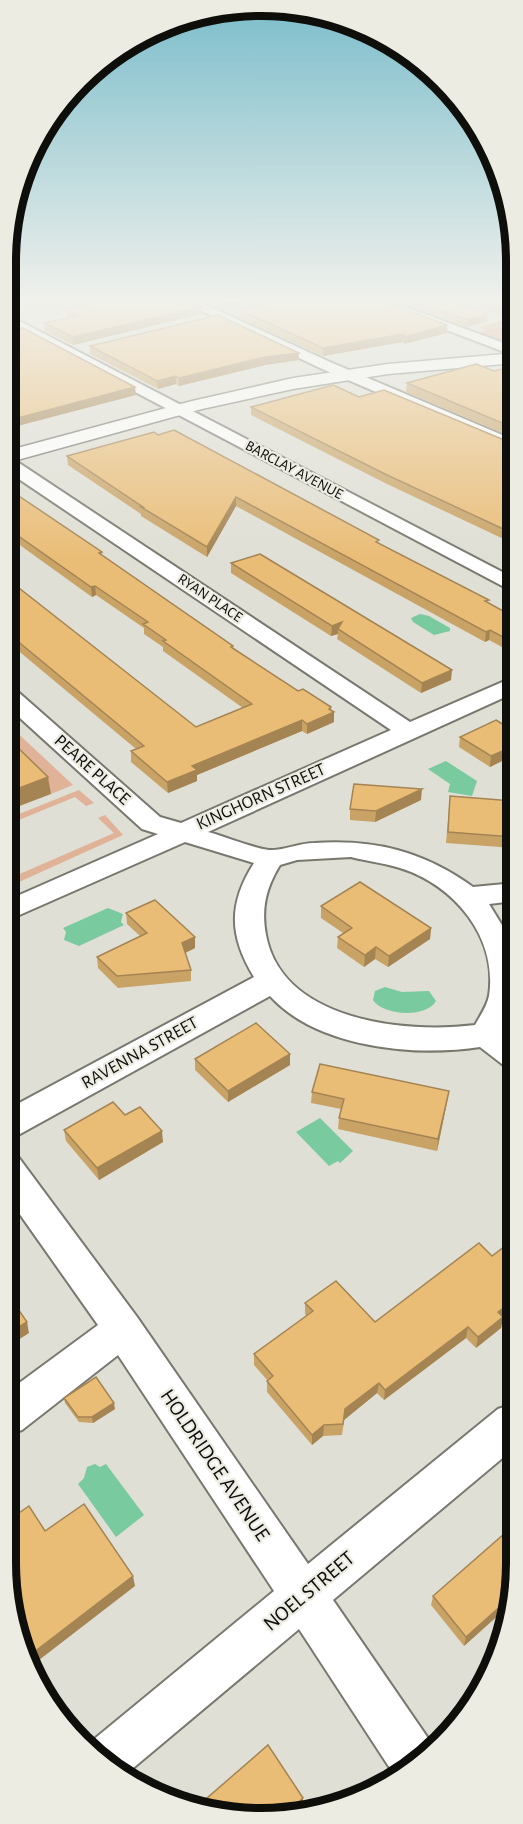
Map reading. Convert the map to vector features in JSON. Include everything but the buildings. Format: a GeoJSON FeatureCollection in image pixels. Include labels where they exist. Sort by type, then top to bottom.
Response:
{"type":"FeatureCollection","features":[{"type":"Feature","properties":{"kind":"main road"},"geometry":{"type":"LineString","coordinates":[[16,454],[180,409],[271,388]]}},
{"type":"Feature","properties":{"kind":"street","name":"BARCLAY AVENUE"},"geometry":{"type":"LineString","coordinates":[[140,388],[506,582]]}},
{"type":"Feature","properties":{"kind":"street"},"geometry":{"type":"LineString","coordinates":[[379,388],[506,443]]}},
{"type":"Feature","properties":{"kind":"street","name":"RYAN PLACE"},"geometry":{"type":"LineString","coordinates":[[16,469],[410,732]]}},
{"type":"Feature","properties":{"kind":"street","name":"KINGHORN STREET"},"geometry":{"type":"LineString","coordinates":[[16,907],[506,688]]}},
{"type":"Feature","properties":{"kind":"street","name":"PEARE PLACE"},"geometry":{"type":"LineString","coordinates":[[16,702],[151,823],[270,859]]}},
{"type":"Feature","properties":{"kind":"street"},"geometry":{"type":"LineString","coordinates":[[486,1035],[504,999],[506,969],[498,940],[486,918],[467,897],[440,876],[410,862],[383,854],[327,849],[297,852],[270,859],[254,886],[249,907],[249,935],[257,957],[272,981],[313,1012],[375,1035],[422,1040],[452,1040],[486,1035],[506,1051]]}},
{"type":"Feature","properties":{"kind":"street"},"geometry":{"type":"LineString","coordinates":[[467,897],[506,893]]}},
{"type":"Feature","properties":{"kind":"street","name":"RAVENNA STREET"},"geometry":{"type":"LineString","coordinates":[[16,1121],[272,981]]}},
{"type":"Feature","properties":{"kind":"street","name":"HOLDRIDGE AVENUE"},"geometry":{"type":"LineString","coordinates":[[16,1180],[123,1329],[304,1594],[411,1757]]}},
{"type":"Feature","properties":{"kind":"street"},"geometry":{"type":"LineString","coordinates":[[16,1409],[123,1329]]}},
{"type":"Feature","properties":{"kind":"street","name":"NOEL STREET"},"geometry":{"type":"LineString","coordinates":[[110,1756],[506,1429]]}},
{"type":"Feature","properties":{"kind":"shaded area"},"geometry":{"type":"Polygon","coordinates":[[[420,614],[429,616],[450,628],[450,631],[434,635],[413,622],[411,618],[420,614]]]}},
{"type":"Feature","properties":{"kind":"shaded area"},"geometry":{"type":"Polygon","coordinates":[[[16,732],[73,785],[51,794],[16,761],[16,732]]]}},
{"type":"Feature","properties":{"kind":"shaded area"},"geometry":{"type":"Polygon","coordinates":[[[446,761],[477,781],[472,796],[448,792],[450,784],[428,769],[446,761]]]}},
{"type":"Feature","properties":{"kind":"shaded area"},"geometry":{"type":"Polygon","coordinates":[[[79,790],[94,803],[86,806],[75,797],[16,821],[16,815],[79,790]]]}},
{"type":"Feature","properties":{"kind":"shaded area"},"geometry":{"type":"Polygon","coordinates":[[[105,815],[123,835],[16,883],[16,876],[114,833],[98,818],[105,815]]]}},
{"type":"Feature","properties":{"kind":"shaded area"},"geometry":{"type":"Polygon","coordinates":[[[108,908],[123,914],[121,922],[124,925],[79,946],[64,940],[66,932],[63,928],[108,908]]]}},
{"type":"Feature","properties":{"kind":"shaded area"},"geometry":{"type":"Polygon","coordinates":[[[385,987],[402,992],[429,991],[436,1001],[424,1010],[395,1012],[378,1005],[373,1000],[375,991],[385,987]]]}},
{"type":"Feature","properties":{"kind":"shaded area"},"geometry":{"type":"Polygon","coordinates":[[[320,1118],[353,1151],[340,1163],[338,1161],[329,1166],[296,1132],[320,1118]]]}},
{"type":"Feature","properties":{"kind":"shaded area"},"geometry":{"type":"Polygon","coordinates":[[[95,1464],[100,1467],[106,1464],[144,1515],[116,1537],[78,1484],[84,1478],[87,1467],[95,1464]]]}}]}
